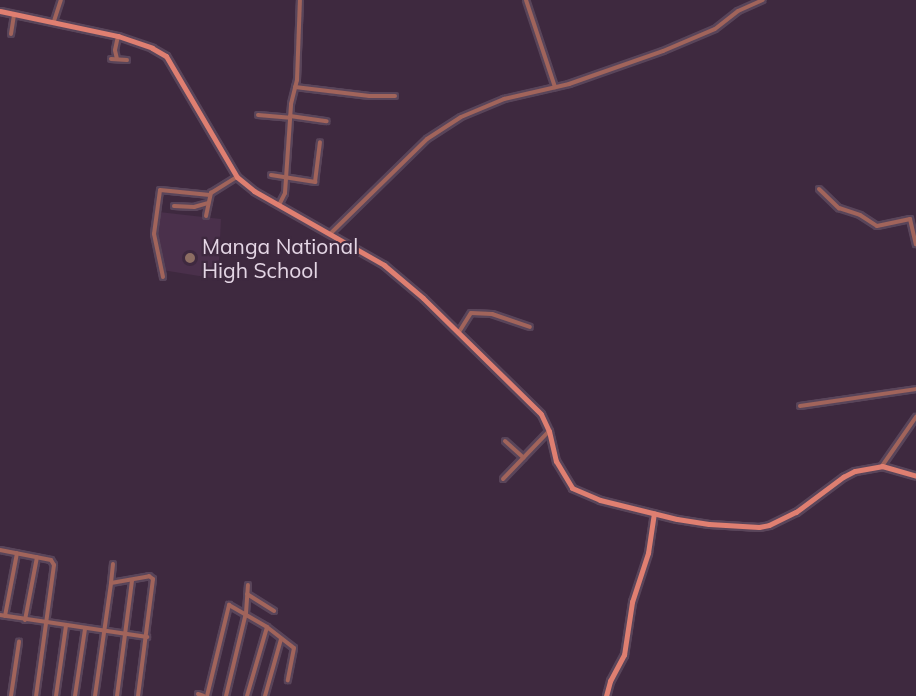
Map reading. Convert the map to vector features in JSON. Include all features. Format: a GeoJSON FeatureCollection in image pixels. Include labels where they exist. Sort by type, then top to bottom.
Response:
{"type":"FeatureCollection","features":[{"type":"Feature","properties":{"kind":"street"},"geometry":{"type":"LineString","coordinates":[[54,21],[61,0]]}},
{"type":"Feature","properties":{"kind":"street"},"geometry":{"type":"LineString","coordinates":[[279,205],[285,193],[300,0]]}},
{"type":"Feature","properties":{"kind":"street"},"geometry":{"type":"LineString","coordinates":[[526,0],[555,87]]}},
{"type":"Feature","properties":{"kind":"street"},"geometry":{"type":"LineString","coordinates":[[331,233],[427,139],[446,126],[504,99],[555,87],[663,51],[715,29],[738,11],[763,0]]}},
{"type":"Feature","properties":{"kind":"street"},"geometry":{"type":"LineString","coordinates":[[0,11],[118,36],[159,51],[170,61],[237,177],[279,205],[384,265],[459,332],[505,381],[541,414],[549,431],[556,461],[572,488],[600,500],[709,524],[769,525],[796,512],[843,477],[882,466],[916,476]]}},
{"type":"Feature","properties":{"kind":"street"},"geometry":{"type":"LineString","coordinates":[[11,34],[14,14]]}},
{"type":"Feature","properties":{"kind":"street"},"geometry":{"type":"LineString","coordinates":[[117,59],[115,50],[118,36]]}},
{"type":"Feature","properties":{"kind":"street"},"geometry":{"type":"LineString","coordinates":[[111,59],[127,60]]}},
{"type":"Feature","properties":{"kind":"street"},"geometry":{"type":"LineString","coordinates":[[295,87],[369,96],[395,96]]}},
{"type":"Feature","properties":{"kind":"street"},"geometry":{"type":"LineString","coordinates":[[258,115],[327,121]]}},
{"type":"Feature","properties":{"kind":"street"},"geometry":{"type":"LineString","coordinates":[[271,175],[315,182],[320,141]]}},
{"type":"Feature","properties":{"kind":"street"},"geometry":{"type":"LineString","coordinates":[[206,216],[210,195],[217,188],[237,177]]}},
{"type":"Feature","properties":{"kind":"street"},"geometry":{"type":"LineString","coordinates":[[819,189],[839,208],[858,214],[877,226],[910,219],[916,244]]}},
{"type":"Feature","properties":{"kind":"street"},"geometry":{"type":"LineString","coordinates":[[163,277],[154,234],[160,190],[210,195]]}},
{"type":"Feature","properties":{"kind":"street"},"geometry":{"type":"LineString","coordinates":[[174,206],[194,207],[208,203]]}},
{"type":"Feature","properties":{"kind":"street"},"geometry":{"type":"LineString","coordinates":[[459,332],[471,313],[492,314],[530,327]]}},
{"type":"Feature","properties":{"kind":"street"},"geometry":{"type":"LineString","coordinates":[[800,406],[916,389]]}},
{"type":"Feature","properties":{"kind":"street"},"geometry":{"type":"LineString","coordinates":[[882,466],[916,417]]}},
{"type":"Feature","properties":{"kind":"street"},"geometry":{"type":"LineString","coordinates":[[503,479],[549,431]]}},
{"type":"Feature","properties":{"kind":"street"},"geometry":{"type":"LineString","coordinates":[[505,441],[524,458]]}},
{"type":"Feature","properties":{"kind":"street"},"geometry":{"type":"LineString","coordinates":[[606,696],[610,681],[621,665],[624,655],[632,602],[648,554],[654,513]]}},
{"type":"Feature","properties":{"kind":"street"},"geometry":{"type":"LineString","coordinates":[[0,550],[51,560],[54,564],[36,696]]}},
{"type":"Feature","properties":{"kind":"street"},"geometry":{"type":"LineString","coordinates":[[17,553],[2,615],[147,637]]}},
{"type":"Feature","properties":{"kind":"street"},"geometry":{"type":"LineString","coordinates":[[25,620],[37,557]]}},
{"type":"Feature","properties":{"kind":"street"},"geometry":{"type":"LineString","coordinates":[[95,696],[113,564]]}},
{"type":"Feature","properties":{"kind":"street"},"geometry":{"type":"LineString","coordinates":[[111,583],[149,576],[153,579],[138,696]]}},
{"type":"Feature","properties":{"kind":"street"},"geometry":{"type":"LineString","coordinates":[[117,696],[132,580]]}},
{"type":"Feature","properties":{"kind":"street"},"geometry":{"type":"LineString","coordinates":[[226,696],[246,613],[248,585]]}},
{"type":"Feature","properties":{"kind":"street"},"geometry":{"type":"LineString","coordinates":[[246,593],[274,611]]}},
{"type":"Feature","properties":{"kind":"street"},"geometry":{"type":"LineString","coordinates":[[203,695],[227,606],[246,613],[295,649],[288,680]]}},
{"type":"Feature","properties":{"kind":"street"},"geometry":{"type":"LineString","coordinates":[[56,696],[66,626]]}},
{"type":"Feature","properties":{"kind":"street"},"geometry":{"type":"LineString","coordinates":[[247,696],[267,627]]}},
{"type":"Feature","properties":{"kind":"street"},"geometry":{"type":"LineString","coordinates":[[75,696],[85,629]]}},
{"type":"Feature","properties":{"kind":"street"},"geometry":{"type":"LineString","coordinates":[[265,696],[281,639]]}},
{"type":"Feature","properties":{"kind":"street"},"geometry":{"type":"LineString","coordinates":[[11,696],[19,642]]}},
{"type":"Feature","properties":{"kind":"shaded area"},"geometry":{"type":"Polygon","coordinates":[[[159,212],[221,219],[218,279],[162,270],[158,240],[159,212]]]}},
{"type":"Feature","properties":{"kind":"place","name":"Manga National High School"},"geometry":{"type":"Point","coordinates":[190,258]}}]}
